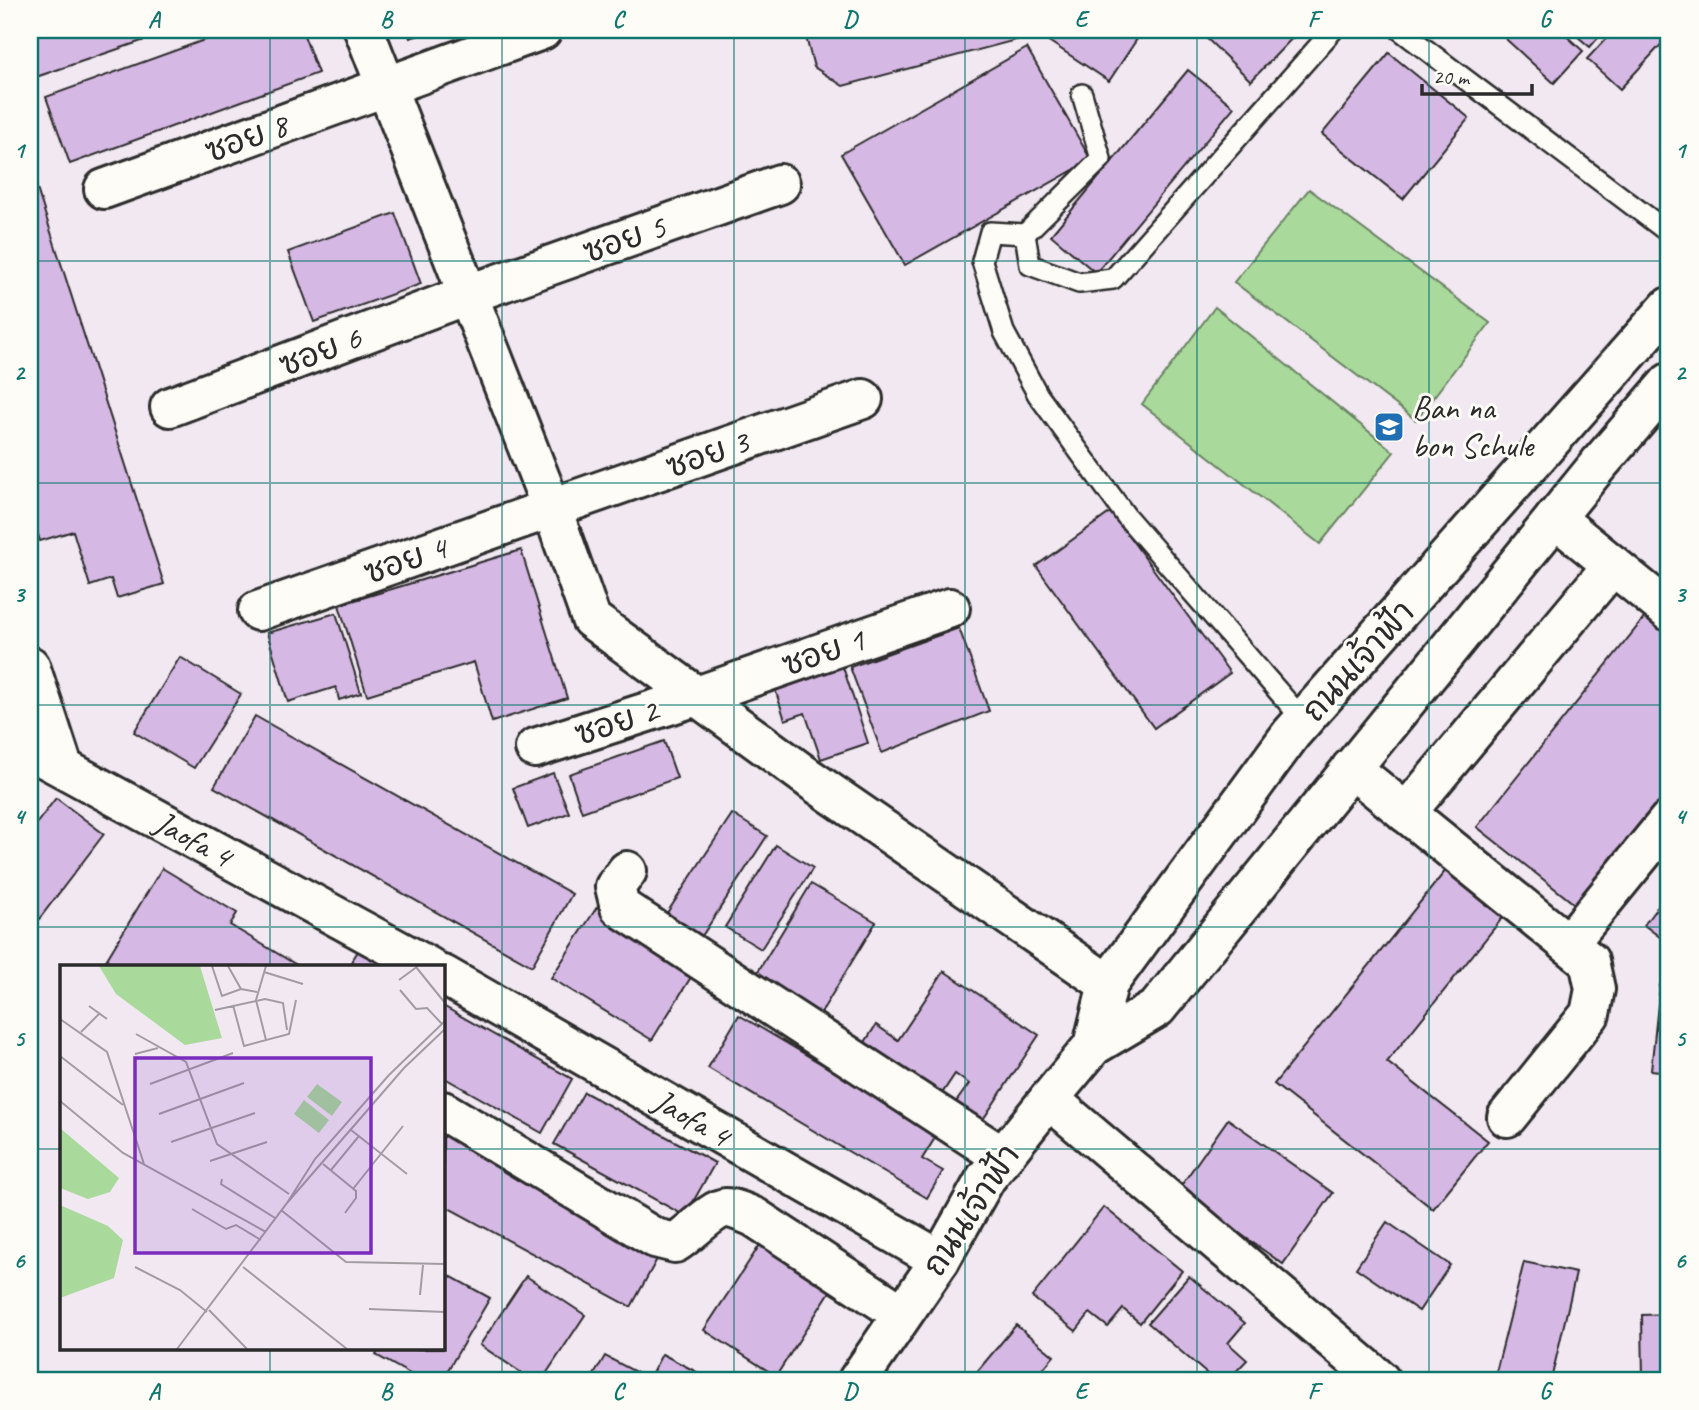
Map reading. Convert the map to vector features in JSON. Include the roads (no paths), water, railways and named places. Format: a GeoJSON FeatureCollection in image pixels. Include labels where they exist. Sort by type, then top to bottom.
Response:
{"type":"FeatureCollection","features":[{"type":"Feature","properties":{"kind":"street"},"geometry":{"type":"LineString","coordinates":[[364,30],[470,294],[591,619],[810,779],[1108,984]]}},
{"type":"Feature","properties":{"kind":"street","name":"ซอย 8"},"geometry":{"type":"LineString","coordinates":[[104,189],[542,30]]}},
{"type":"Feature","properties":{"kind":"street","name":"ซอย 5"},"geometry":{"type":"LineString","coordinates":[[470,294],[779,184]]}},
{"type":"Feature","properties":{"kind":"street","name":"ซอย 6"},"geometry":{"type":"LineString","coordinates":[[170,407],[470,294]]}},
{"type":"Feature","properties":{"kind":"street","name":"ถนนเจ้าฟ้า"},"geometry":{"type":"LineString","coordinates":[[1093,1046],[1108,984],[1304,720],[1669,307]]}},
{"type":"Feature","properties":{"kind":"street","name":"ถนนเจ้าฟ้า"},"geometry":{"type":"LineString","coordinates":[[858,1380],[940,1260],[986,1178],[1049,1099],[1093,1046],[1157,1007],[1555,518],[1669,383]]}},
{"type":"Feature","properties":{"kind":"street","name":"ซอย 3"},"geometry":{"type":"LineString","coordinates":[[552,509],[863,399]]}},
{"type":"Feature","properties":{"kind":"street","name":"ซอย 4"},"geometry":{"type":"LineString","coordinates":[[258,611],[552,509]]}},
{"type":"Feature","properties":{"kind":"street"},"geometry":{"type":"LineString","coordinates":[[1555,518],[1669,611]]}},
{"type":"Feature","properties":{"kind":"street"},"geometry":{"type":"LineString","coordinates":[[1406,813],[1612,565]]}},
{"type":"Feature","properties":{"kind":"street","name":"ซอย 1"},"geometry":{"type":"LineString","coordinates":[[697,696],[950,608]]}},
{"type":"Feature","properties":{"kind":"street"},"geometry":{"type":"LineString","coordinates":[[30,666],[63,767]]}},
{"type":"Feature","properties":{"kind":"street","name":"ซอย 2"},"geometry":{"type":"LineString","coordinates":[[536,748],[697,696]]}},
{"type":"Feature","properties":{"kind":"street","name":"Jaofa 4"},"geometry":{"type":"LineString","coordinates":[[30,750],[425,965]]}},
{"type":"Feature","properties":{"kind":"street"},"geometry":{"type":"LineString","coordinates":[[1351,768],[1589,961],[1595,989],[1590,1014],[1507,1117]]}},
{"type":"Feature","properties":{"kind":"street"},"geometry":{"type":"LineString","coordinates":[[1569,944],[1669,820]]}},
{"type":"Feature","properties":{"kind":"street"},"geometry":{"type":"LineString","coordinates":[[627,871],[615,887],[620,907],[1003,1157]]}},
{"type":"Feature","properties":{"kind":"street","name":"Jaofa 4"},"geometry":{"type":"LineString","coordinates":[[444,976],[940,1260]]}},
{"type":"Feature","properties":{"kind":"street"},"geometry":{"type":"LineString","coordinates":[[1049,1099],[1380,1380]]}},
{"type":"Feature","properties":{"kind":"street"},"geometry":{"type":"LineString","coordinates":[[444,1112],[655,1238],[675,1243],[694,1231],[711,1212],[726,1208],[754,1217],[902,1314]]}},
{"type":"Feature","properties":{"kind":"lane"},"geometry":{"type":"LineString","coordinates":[[1025,233],[1030,265],[1079,283],[1113,279],[1333,30]]}},
{"type":"Feature","properties":{"kind":"lane"},"geometry":{"type":"LineString","coordinates":[[1400,30],[1669,233]]}},
{"type":"Feature","properties":{"kind":"lane"},"geometry":{"type":"LineString","coordinates":[[1082,94],[1101,159],[1025,233],[990,232],[982,261],[1004,332],[1038,395],[1126,516],[1304,720]]}},
{"type":"Feature","properties":{"kind":"place","name":"Ban na bon Schule"},"geometry":{"type":"Point","coordinates":[1389,427]}}]}
